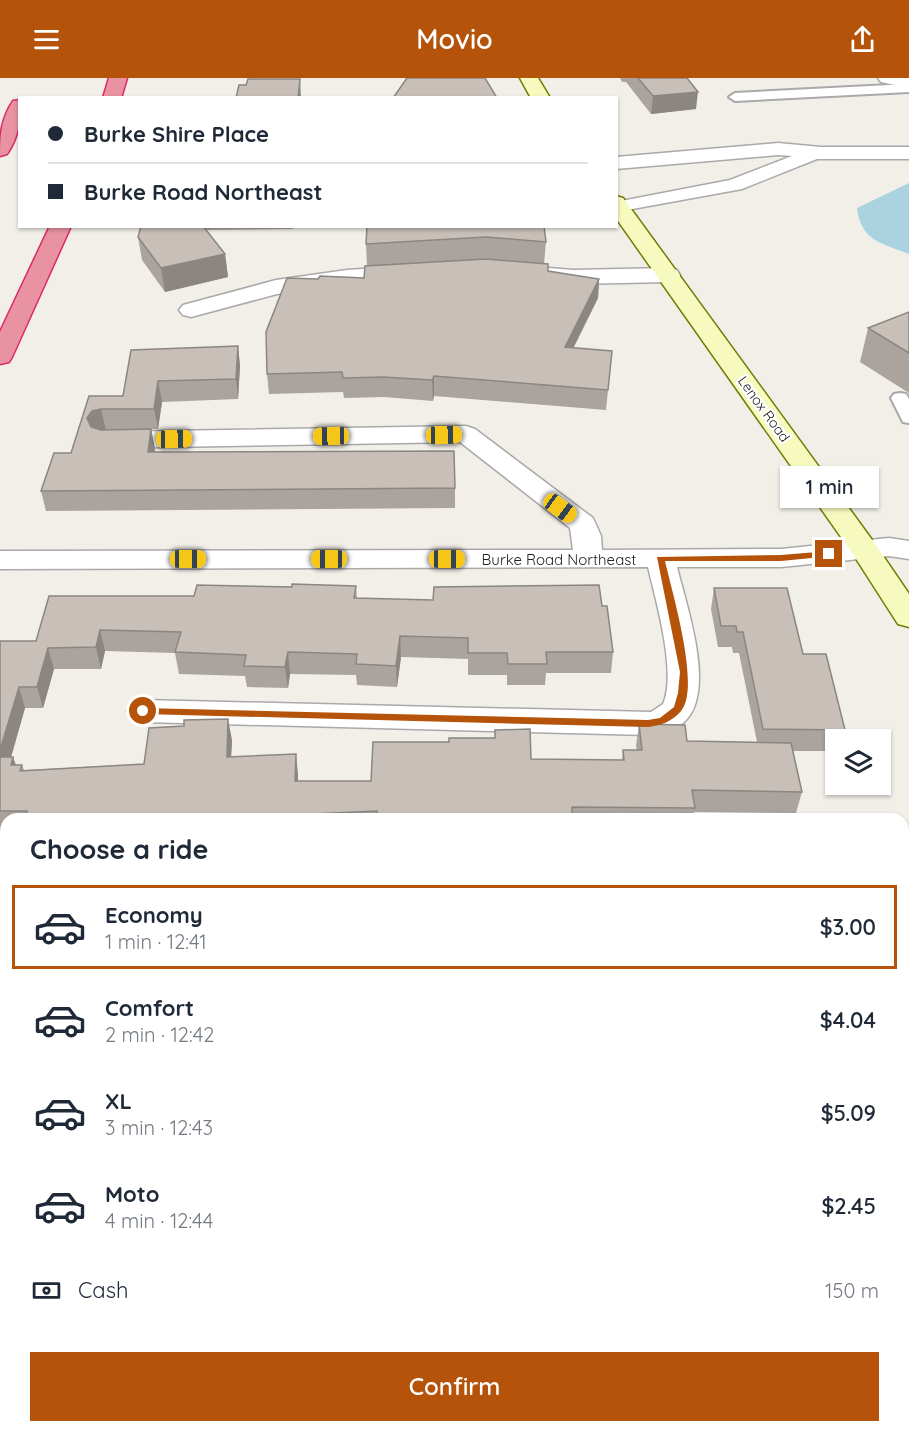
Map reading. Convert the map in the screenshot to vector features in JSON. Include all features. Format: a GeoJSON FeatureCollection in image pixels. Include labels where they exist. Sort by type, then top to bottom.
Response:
{"type":"FeatureCollection","features":[{"type":"Feature","properties":{"kind":"highway"},"geometry":{"type":"LineString","coordinates":[[113,96],[118,78]]}},
{"type":"Feature","properties":{"kind":"highway"},"geometry":{"type":"LineString","coordinates":[[0,150],[18,109]]}},
{"type":"Feature","properties":{"kind":"highway"},"geometry":{"type":"LineString","coordinates":[[0,357],[60,228]]}},
{"type":"Feature","properties":{"kind":"street"},"geometry":{"type":"LineString","coordinates":[[529,78],[540,96]]}},
{"type":"Feature","properties":{"kind":"street"},"geometry":{"type":"LineString","coordinates":[[888,78],[909,86]]}},
{"type":"Feature","properties":{"kind":"street"},"geometry":{"type":"LineString","coordinates":[[618,163],[777,149],[821,153],[909,153]]}},
{"type":"Feature","properties":{"kind":"street"},"geometry":{"type":"LineString","coordinates":[[754,151],[773,170]]}},
{"type":"Feature","properties":{"kind":"street"},"geometry":{"type":"LineString","coordinates":[[618,204],[735,185],[821,153]]}},
{"type":"Feature","properties":{"kind":"street","name":"Lenox Road"},"geometry":{"type":"LineString","coordinates":[[618,204],[669,275],[888,549],[909,617]]}},
{"type":"Feature","properties":{"kind":"street"},"geometry":{"type":"LineString","coordinates":[[191,309],[276,287],[347,277],[429,272]]}},
{"type":"Feature","properties":{"kind":"street"},"geometry":{"type":"LineString","coordinates":[[519,272],[573,277],[669,275]]}},
{"type":"Feature","properties":{"kind":"street"},"geometry":{"type":"LineString","coordinates":[[106,440],[466,434],[583,524],[587,536],[588,559]]}},
{"type":"Feature","properties":{"kind":"street"},"geometry":{"type":"LineString","coordinates":[[888,549],[897,528],[909,527]]}},
{"type":"Feature","properties":{"kind":"street","name":"Burke Road Northeast"},"geometry":{"type":"LineString","coordinates":[[0,560],[781,558],[888,549]]}},
{"type":"Feature","properties":{"kind":"street"},"geometry":{"type":"LineString","coordinates":[[143,711],[648,724],[662,721],[678,708],[683,693],[685,672],[660,558]]}},
{"type":"Feature","properties":{"kind":"lane"},"geometry":{"type":"LineString","coordinates":[[735,97],[909,86]]}},
{"type":"Feature","properties":{"kind":"lane"},"geometry":{"type":"LineString","coordinates":[[900,398],[909,418]]}},
{"type":"Feature","properties":{"kind":"water"},"geometry":{"type":"Polygon","coordinates":[[[909,183],[909,254],[881,243],[868,234],[859,219],[857,208],[909,183]]]}},
{"type":"Feature","properties":{"kind":"building"},"geometry":{"type":"Polygon","coordinates":[[[407,78],[485,78],[496,96],[394,96],[407,78]]]}},
{"type":"Feature","properties":{"kind":"building"},"geometry":{"type":"Polygon","coordinates":[[[638,78],[687,78],[698,92],[653,96],[638,78]]]}},
{"type":"Feature","properties":{"kind":"building"},"geometry":{"type":"Polygon","coordinates":[[[248,79],[300,79],[298,96],[236,96],[239,85],[246,85],[248,79]]]}},
{"type":"Feature","properties":{"kind":"building"},"geometry":{"type":"Polygon","coordinates":[[[140,228],[205,228],[225,254],[161,268],[138,237],[140,228]]]}},
{"type":"Feature","properties":{"kind":"building"},"geometry":{"type":"Polygon","coordinates":[[[367,228],[544,228],[546,242],[486,237],[366,244],[367,228]]]}},
{"type":"Feature","properties":{"kind":"building"},"geometry":{"type":"Polygon","coordinates":[[[486,259],[548,264],[548,271],[599,279],[565,347],[612,351],[608,390],[434,376],[432,380],[383,377],[343,378],[342,372],[267,374],[266,332],[287,278],[318,279],[320,276],[364,278],[365,266],[486,259]]]}},
{"type":"Feature","properties":{"kind":"building"},"geometry":{"type":"Polygon","coordinates":[[[909,312],[909,353],[868,328],[909,312]]]}},
{"type":"Feature","properties":{"kind":"building"},"geometry":{"type":"Polygon","coordinates":[[[238,346],[236,379],[158,381],[154,409],[92,411],[87,418],[91,427],[101,430],[151,429],[148,452],[454,451],[455,488],[41,491],[54,453],[71,453],[89,396],[123,396],[131,350],[238,346]]]}},
{"type":"Feature","properties":{"kind":"building"},"geometry":{"type":"Polygon","coordinates":[[[292,584],[356,586],[354,598],[433,600],[434,587],[599,585],[602,606],[607,606],[613,652],[546,652],[547,664],[508,664],[507,653],[468,653],[468,638],[400,636],[396,666],[356,664],[357,654],[288,652],[285,667],[244,666],[246,655],[175,652],[181,632],[100,630],[96,647],[48,648],[37,687],[19,687],[0,750],[0,641],[36,641],[49,596],[194,596],[197,585],[292,587],[292,584]]]}},
{"type":"Feature","properties":{"kind":"building"},"geometry":{"type":"Polygon","coordinates":[[[714,588],[787,588],[803,654],[826,654],[845,729],[763,729],[743,632],[737,632],[736,626],[721,626],[714,588]]]}},
{"type":"Feature","properties":{"kind":"building"},"geometry":{"type":"Polygon","coordinates":[[[228,719],[227,757],[296,754],[295,781],[371,781],[373,742],[449,742],[449,738],[495,738],[495,730],[530,729],[531,759],[624,760],[623,750],[642,750],[639,724],[685,725],[687,741],[791,743],[802,792],[692,790],[695,808],[572,807],[572,813],[377,813],[377,811],[26,813],[27,811],[0,811],[0,757],[13,757],[11,765],[22,765],[20,771],[144,764],[149,728],[184,726],[184,720],[228,719]]]}},
{"type":"Feature","properties":{"kind":"route"},"geometry":{"type":"LineString","coordinates":[[143,711],[648,724],[662,721],[678,708],[683,693],[685,672],[660,558],[781,558],[829,554]]}}]}
